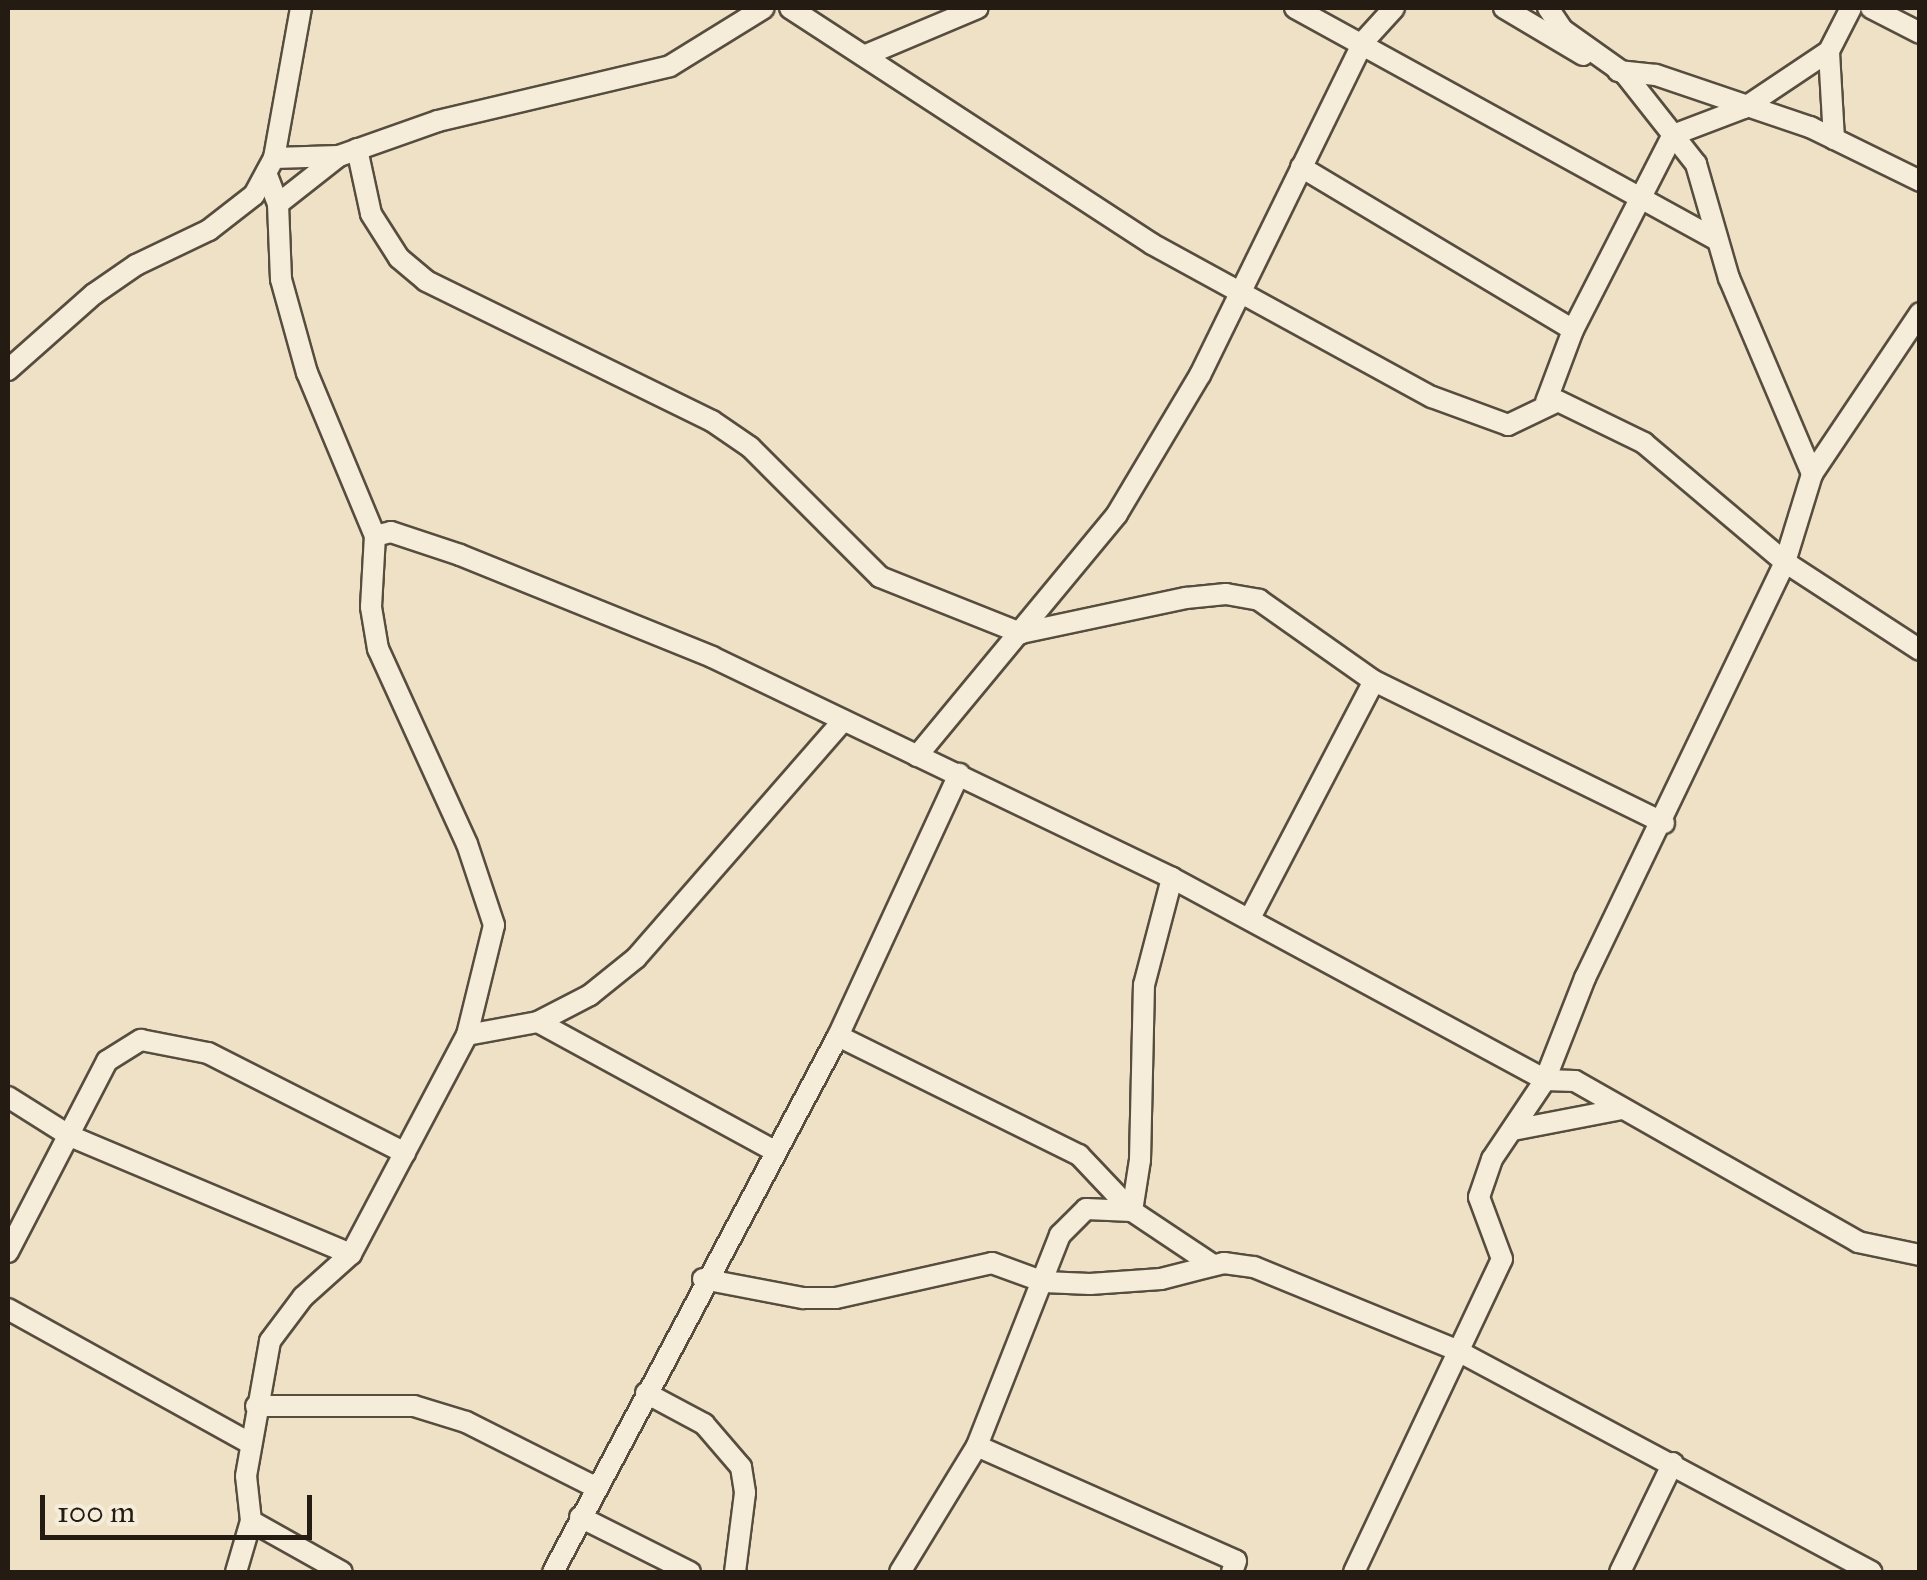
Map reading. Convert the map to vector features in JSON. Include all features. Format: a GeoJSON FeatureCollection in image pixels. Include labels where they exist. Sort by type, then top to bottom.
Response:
{"type":"FeatureCollection","features":[{"type":"Feature","properties":{"kind":"street"},"geometry":{"type":"LineString","coordinates":[[8,370],[108,284],[227,218],[254,195],[270,166],[301,8]]}},
{"type":"Feature","properties":{"kind":"street"},"geometry":{"type":"LineString","coordinates":[[270,166],[348,152],[438,121],[670,66],[764,8]]}},
{"type":"Feature","properties":{"kind":"street"},"geometry":{"type":"LineString","coordinates":[[790,8],[1238,294],[1474,416],[1508,426],[1546,402],[1573,330],[1643,202],[1673,135],[1744,108],[1829,51],[1851,8]]}},
{"type":"Feature","properties":{"kind":"street"},"geometry":{"type":"LineString","coordinates":[[866,55],[978,8]]}},
{"type":"Feature","properties":{"kind":"street"},"geometry":{"type":"LineString","coordinates":[[1295,8],[1716,239]]}},
{"type":"Feature","properties":{"kind":"street"},"geometry":{"type":"LineString","coordinates":[[917,756],[1117,514],[1200,375],[1362,42],[1394,8]]}},
{"type":"Feature","properties":{"kind":"street"},"geometry":{"type":"LineString","coordinates":[[1504,8],[1556,42],[1625,74],[1656,75],[1834,139],[1920,182]]}},
{"type":"Feature","properties":{"kind":"street"},"geometry":{"type":"LineString","coordinates":[[1548,8],[1563,30],[1625,74],[1696,164],[1716,239],[1757,353],[1812,474]]}},
{"type":"Feature","properties":{"kind":"street"},"geometry":{"type":"LineString","coordinates":[[1872,8],[1920,33]]}},
{"type":"Feature","properties":{"kind":"street"},"geometry":{"type":"LineString","coordinates":[[1829,51],[1834,139]]}},
{"type":"Feature","properties":{"kind":"street"},"geometry":{"type":"LineString","coordinates":[[278,204],[348,152]]}},
{"type":"Feature","properties":{"kind":"street"},"geometry":{"type":"LineString","coordinates":[[348,152],[371,214],[399,258],[426,281],[712,421],[750,447],[880,577],[1021,633],[1226,594],[1259,600],[1374,681],[1664,823]]}},
{"type":"Feature","properties":{"kind":"street"},"geometry":{"type":"LineString","coordinates":[[236,1572],[252,1522],[250,1444],[270,1341],[303,1297],[351,1254],[468,1035],[492,935],[492,912],[378,649],[371,606],[375,536],[307,373],[282,278],[278,204],[270,166]]}},
{"type":"Feature","properties":{"kind":"street"},"geometry":{"type":"LineString","coordinates":[[1301,167],[1573,330]]}},
{"type":"Feature","properties":{"kind":"street"},"geometry":{"type":"LineString","coordinates":[[1354,1572],[1394,1496],[1456,1350],[1502,1259],[1478,1197],[1492,1159],[1545,1080],[1585,978],[1664,823],[1707,717],[1785,562],[1812,474],[1920,313]]}},
{"type":"Feature","properties":{"kind":"street"},"geometry":{"type":"LineString","coordinates":[[1546,402],[1566,404],[1644,443],[1785,562],[1920,650]]}},
{"type":"Feature","properties":{"kind":"street"},"geometry":{"type":"LineString","coordinates":[[375,536],[391,532],[460,555],[712,657],[1172,878],[1545,1080],[1575,1081],[1858,1242],[1920,1255]]}},
{"type":"Feature","properties":{"kind":"street"},"geometry":{"type":"LineString","coordinates":[[1250,918],[1374,681]]}},
{"type":"Feature","properties":{"kind":"street"},"geometry":{"type":"LineString","coordinates":[[468,1035],[538,1022],[590,995],[636,958],[844,720]]}},
{"type":"Feature","properties":{"kind":"street"},"geometry":{"type":"LineString","coordinates":[[553,1572],[703,1279],[838,1036],[959,774]]}},
{"type":"Feature","properties":{"kind":"street"},"geometry":{"type":"LineString","coordinates":[[1132,1211],[1140,1160],[1144,985],[1172,878]]}},
{"type":"Feature","properties":{"kind":"street"},"geometry":{"type":"LineString","coordinates":[[538,1022],[774,1150]]}},
{"type":"Feature","properties":{"kind":"street"},"geometry":{"type":"LineString","coordinates":[[838,1036],[1080,1154],[1132,1211],[1214,1265]]}},
{"type":"Feature","properties":{"kind":"street"},"geometry":{"type":"LineString","coordinates":[[8,1252],[108,1061],[124,1045],[168,1040],[208,1053],[404,1153]]}},
{"type":"Feature","properties":{"kind":"street"},"geometry":{"type":"LineString","coordinates":[[8,1097],[70,1136],[351,1254]]}},
{"type":"Feature","properties":{"kind":"street"},"geometry":{"type":"LineString","coordinates":[[1513,1130],[1622,1109]]}},
{"type":"Feature","properties":{"kind":"street"},"geometry":{"type":"LineString","coordinates":[[900,1572],[977,1446],[1072,1221],[1097,1206],[1132,1211]]}},
{"type":"Feature","properties":{"kind":"street"},"geometry":{"type":"LineString","coordinates":[[703,1279],[803,1298],[880,1290],[992,1264],[1044,1282],[1162,1279],[1214,1265],[1254,1267],[1456,1350],[1673,1462],[1872,1572]]}},
{"type":"Feature","properties":{"kind":"street"},"geometry":{"type":"LineString","coordinates":[[8,1309],[250,1444]]}},
{"type":"Feature","properties":{"kind":"street"},"geometry":{"type":"LineString","coordinates":[[646,1392],[704,1424],[741,1467],[746,1492],[735,1572]]}},
{"type":"Feature","properties":{"kind":"street"},"geometry":{"type":"LineString","coordinates":[[256,1406],[414,1406],[466,1422],[595,1487]]}},
{"type":"Feature","properties":{"kind":"street"},"geometry":{"type":"LineString","coordinates":[[977,1446],[1236,1561],[1232,1572]]}},
{"type":"Feature","properties":{"kind":"street"},"geometry":{"type":"LineString","coordinates":[[1620,1572],[1673,1462]]}},
{"type":"Feature","properties":{"kind":"street"},"geometry":{"type":"LineString","coordinates":[[580,1517],[690,1572]]}},
{"type":"Feature","properties":{"kind":"street"},"geometry":{"type":"LineString","coordinates":[[252,1522],[342,1572]]}}]}
